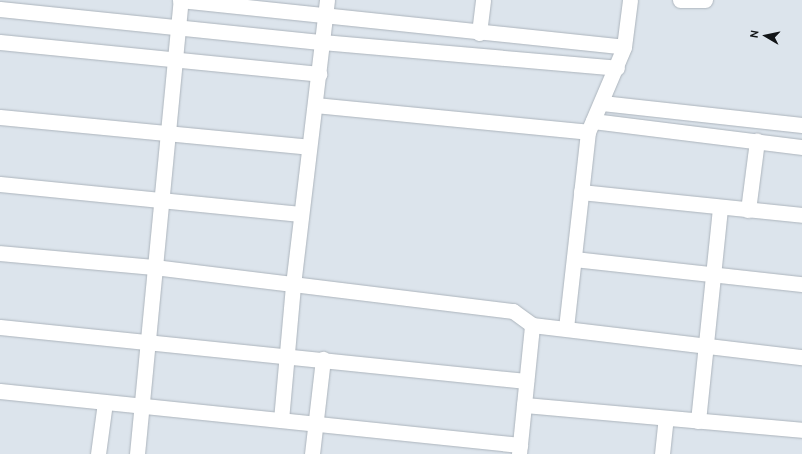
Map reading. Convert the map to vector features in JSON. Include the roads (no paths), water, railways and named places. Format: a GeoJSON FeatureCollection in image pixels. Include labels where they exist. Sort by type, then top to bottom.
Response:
{"type":"FeatureCollection","features":[{"type":"Feature","properties":{"kind":"street"},"geometry":{"type":"LineString","coordinates":[[137,454],[180,0],[479,33],[624,47]]}},
{"type":"Feature","properties":{"kind":"street"},"geometry":{"type":"LineString","coordinates":[[281,420],[293,285],[327,0]]}},
{"type":"Feature","properties":{"kind":"street"},"geometry":{"type":"LineString","coordinates":[[479,33],[483,0]]}},
{"type":"Feature","properties":{"kind":"street"},"geometry":{"type":"LineString","coordinates":[[566,328],[581,192],[591,127],[617,68],[624,47],[630,0]]}},
{"type":"Feature","properties":{"kind":"street"},"geometry":{"type":"LineString","coordinates":[[680,0],[706,0]]}},
{"type":"Feature","properties":{"kind":"street"},"geometry":{"type":"LineString","coordinates":[[0,9],[322,42],[617,68]]}},
{"type":"Feature","properties":{"kind":"street"},"geometry":{"type":"LineString","coordinates":[[0,42],[319,74]]}},
{"type":"Feature","properties":{"kind":"street"},"geometry":{"type":"LineString","coordinates":[[602,104],[802,125]]}},
{"type":"Feature","properties":{"kind":"street"},"geometry":{"type":"LineString","coordinates":[[315,105],[758,141],[802,147]]}},
{"type":"Feature","properties":{"kind":"street"},"geometry":{"type":"LineString","coordinates":[[0,117],[309,147]]}},
{"type":"Feature","properties":{"kind":"street"},"geometry":{"type":"LineString","coordinates":[[748,210],[758,141]]}},
{"type":"Feature","properties":{"kind":"street"},"geometry":{"type":"LineString","coordinates":[[0,184],[301,214]]}},
{"type":"Feature","properties":{"kind":"street"},"geometry":{"type":"LineString","coordinates":[[581,192],[802,216]]}},
{"type":"Feature","properties":{"kind":"street"},"geometry":{"type":"LineString","coordinates":[[698,421],[720,207]]}},
{"type":"Feature","properties":{"kind":"street"},"geometry":{"type":"LineString","coordinates":[[0,253],[154,267],[513,311],[532,325],[802,357]]}},
{"type":"Feature","properties":{"kind":"street"},"geometry":{"type":"LineString","coordinates":[[574,259],[802,284]]}},
{"type":"Feature","properties":{"kind":"street"},"geometry":{"type":"LineString","coordinates":[[0,391],[281,420],[474,447],[519,450],[532,325]]}},
{"type":"Feature","properties":{"kind":"street"},"geometry":{"type":"LineString","coordinates":[[0,328],[148,341],[526,381]]}},
{"type":"Feature","properties":{"kind":"street"},"geometry":{"type":"LineString","coordinates":[[312,454],[323,359]]}},
{"type":"Feature","properties":{"kind":"street"},"geometry":{"type":"LineString","coordinates":[[98,454],[105,402]]}},
{"type":"Feature","properties":{"kind":"street"},"geometry":{"type":"LineString","coordinates":[[524,405],[802,430]]}},
{"type":"Feature","properties":{"kind":"street"},"geometry":{"type":"LineString","coordinates":[[662,454],[666,418]]}}]}
